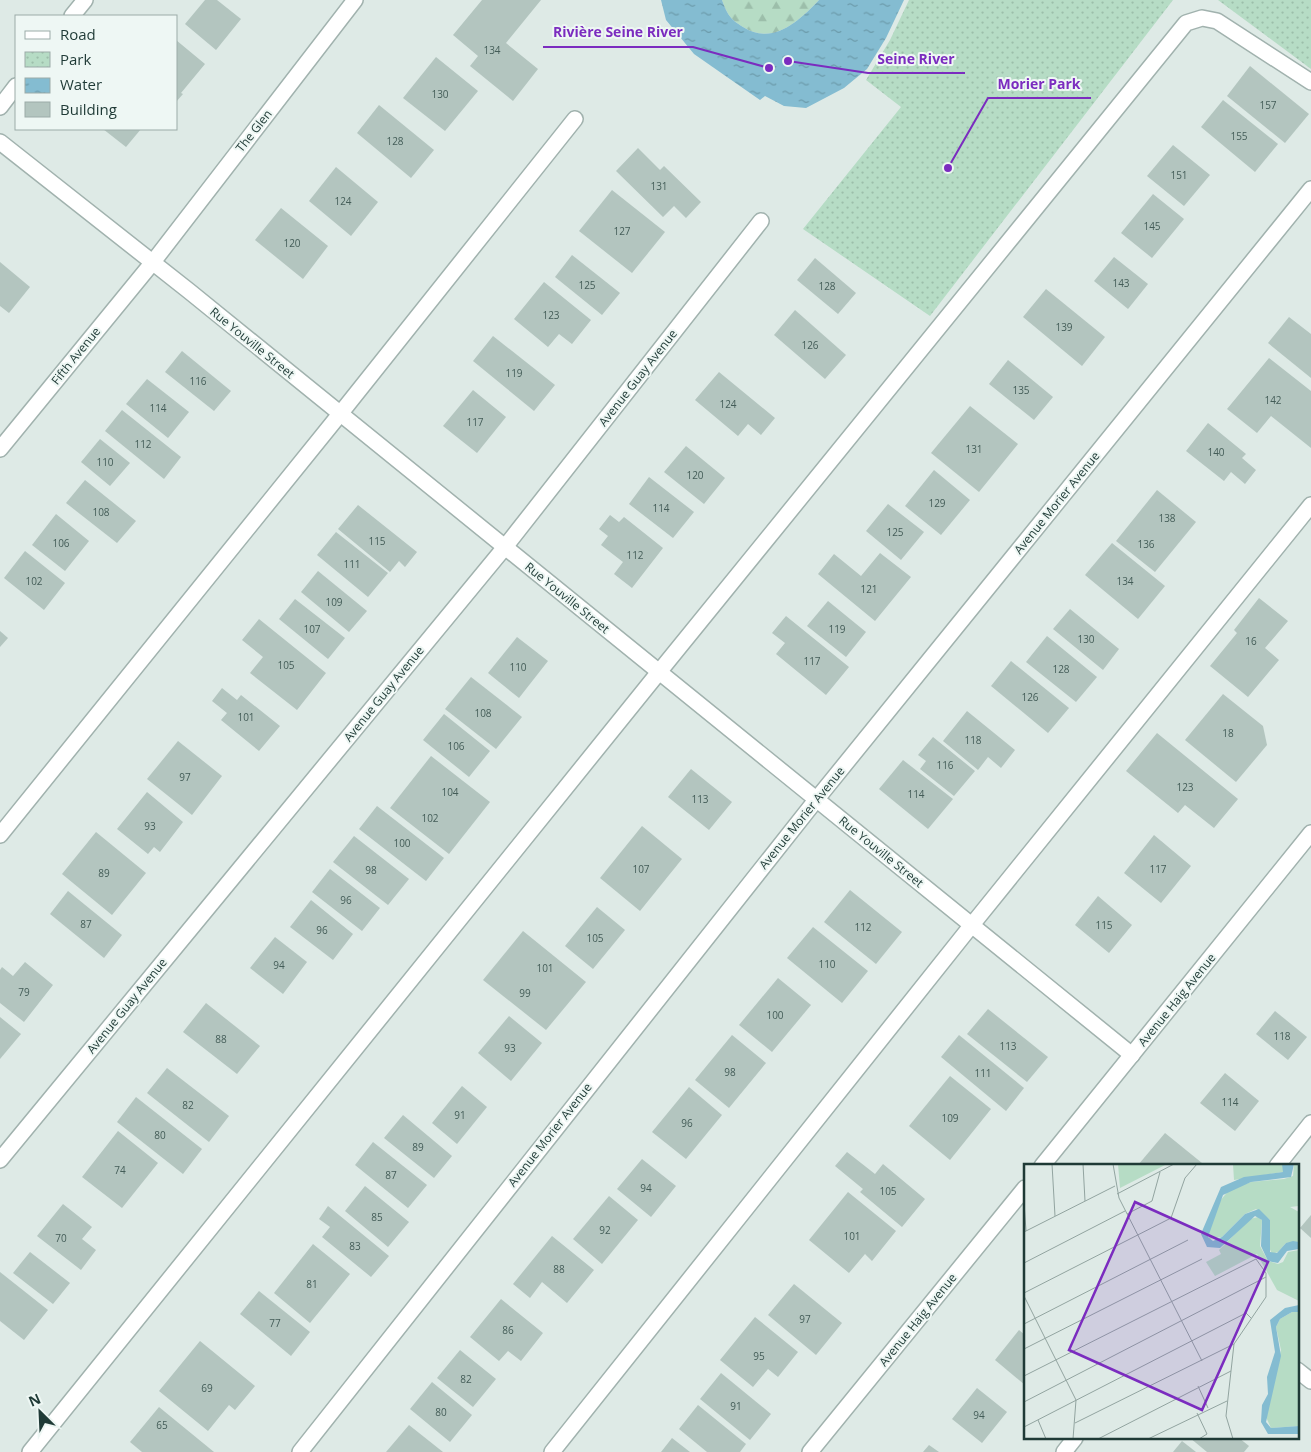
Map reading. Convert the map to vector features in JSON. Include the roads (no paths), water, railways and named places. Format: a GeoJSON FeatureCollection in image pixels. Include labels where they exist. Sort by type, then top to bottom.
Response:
{"type":"FeatureCollection","features":[{"type":"Feature","properties":{"kind":"street"},"geometry":{"type":"LineString","coordinates":[[73,15],[85,0]]}},
{"type":"Feature","properties":{"kind":"street","name":"The Glen"},"geometry":{"type":"LineString","coordinates":[[152,262],[355,0]]}},
{"type":"Feature","properties":{"kind":"street"},"geometry":{"type":"LineString","coordinates":[[30,1452],[659,672],[1186,23],[1202,18],[1217,21],[1311,82]]}},
{"type":"Feature","properties":{"kind":"street"},"geometry":{"type":"LineString","coordinates":[[0,106],[15,87]]}},
{"type":"Feature","properties":{"kind":"street"},"geometry":{"type":"LineString","coordinates":[[0,835],[575,119]]}},
{"type":"Feature","properties":{"kind":"street","name":"Rue Youville Street"},"geometry":{"type":"LineString","coordinates":[[0,142],[152,262],[1132,1055]]}},
{"type":"Feature","properties":{"kind":"street","name":"Avenue Morier Avenue"},"geometry":{"type":"LineString","coordinates":[[300,1452],[816,800],[1311,189]]}},
{"type":"Feature","properties":{"kind":"street","name":"Avenue Guay Avenue"},"geometry":{"type":"LineString","coordinates":[[0,1160],[505,547],[761,221]]}},
{"type":"Feature","properties":{"kind":"street","name":"Fifth Avenue"},"geometry":{"type":"LineString","coordinates":[[0,449],[152,262]]}},
{"type":"Feature","properties":{"kind":"street"},"geometry":{"type":"LineString","coordinates":[[552,1452],[971,926],[1311,505]]}},
{"type":"Feature","properties":{"kind":"street","name":"Avenue Haig Avenue"},"geometry":{"type":"LineString","coordinates":[[1044,1164],[1311,833]]}},
{"type":"Feature","properties":{"kind":"street"},"geometry":{"type":"LineString","coordinates":[[1279,1164],[1311,1123]]}},
{"type":"Feature","properties":{"kind":"street","name":"Avenue Haig Avenue"},"geometry":{"type":"LineString","coordinates":[[810,1452],[1024,1189]]}},
{"type":"Feature","properties":{"kind":"street"},"geometry":{"type":"LineString","coordinates":[[1298,1371],[1311,1381]]}},
{"type":"Feature","properties":{"kind":"street"},"geometry":{"type":"LineString","coordinates":[[1064,1452],[1073,1440]]}},
{"type":"Feature","properties":{"kind":"water"},"geometry":{"type":"Polygon","coordinates":[[[661,0],[722,0],[727,13],[732,19],[754,32],[765,34],[775,32],[794,23],[819,0],[904,0],[886,38],[867,69],[844,88],[806,108],[784,106],[765,96],[760,100],[694,54],[666,20],[661,0]]]}},
{"type":"Feature","properties":{"kind":"place","name":"Seine River"},"geometry":{"type":"Point","coordinates":[788,61]}},
{"type":"Feature","properties":{"kind":"place","name":"Rivière Seine River"},"geometry":{"type":"Point","coordinates":[769,68]}},
{"type":"Feature","properties":{"kind":"place","name":"Morier Park"},"geometry":{"type":"Point","coordinates":[948,168]}}]}
